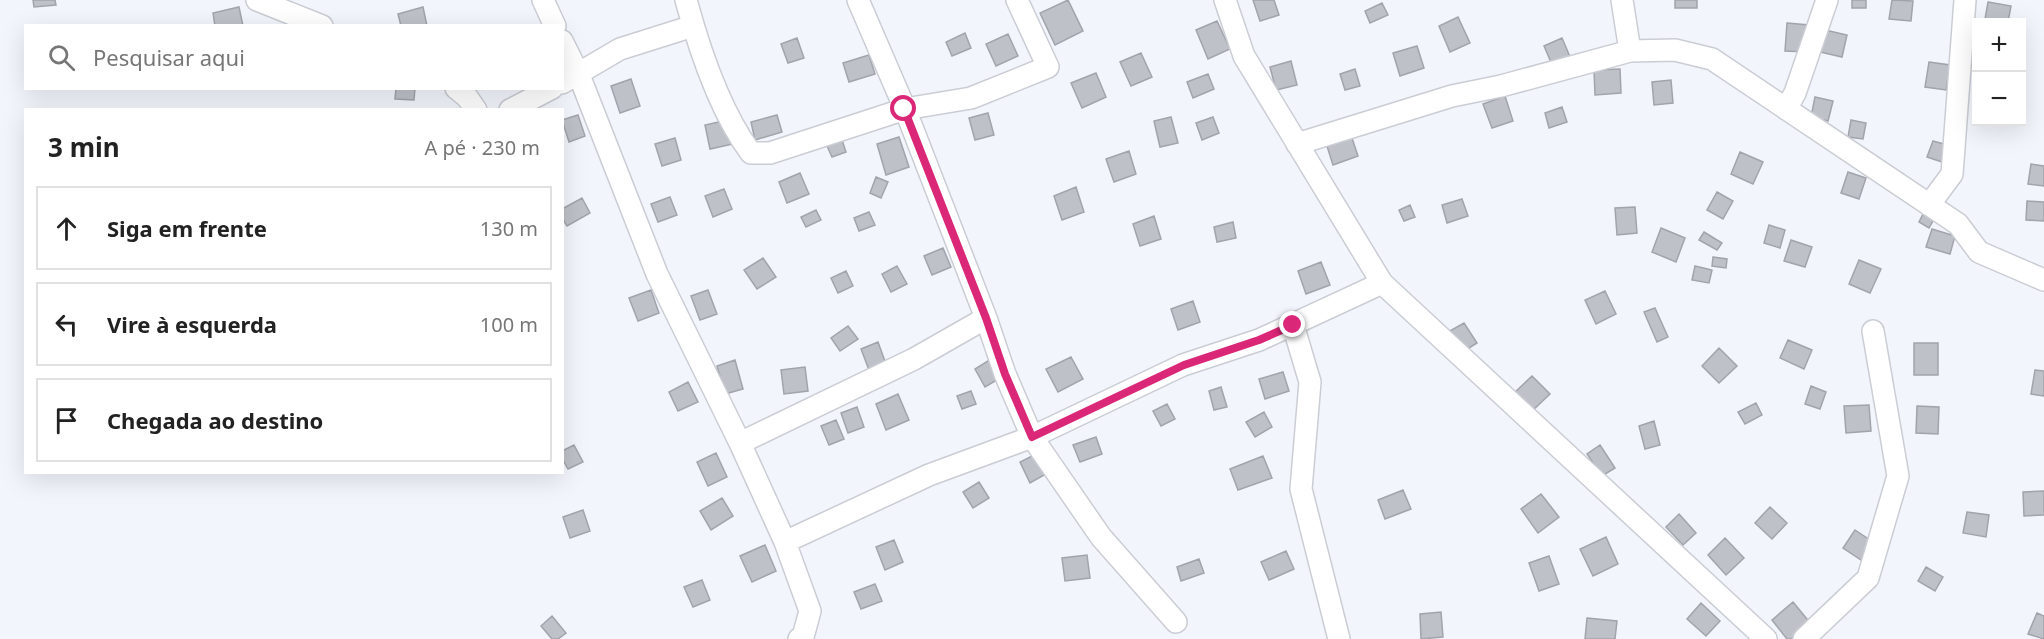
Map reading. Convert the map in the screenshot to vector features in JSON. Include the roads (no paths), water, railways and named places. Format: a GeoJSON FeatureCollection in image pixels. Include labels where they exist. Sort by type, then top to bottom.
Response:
{"type":"FeatureCollection","features":[{"type":"Feature","properties":{"kind":"street"},"geometry":{"type":"LineString","coordinates":[[257,0],[317,24]]}},
{"type":"Feature","properties":{"kind":"street"},"geometry":{"type":"LineString","coordinates":[[543,0],[554,24]]}},
{"type":"Feature","properties":{"kind":"street"},"geometry":{"type":"LineString","coordinates":[[686,0],[702,54],[737,134],[751,153],[770,153],[904,109],[970,98],[1048,67],[1017,0]]}},
{"type":"Feature","properties":{"kind":"street"},"geometry":{"type":"LineString","coordinates":[[858,0],[904,109],[986,318],[1005,374],[1032,437],[1101,537],[1176,622]]}},
{"type":"Feature","properties":{"kind":"street"},"geometry":{"type":"LineString","coordinates":[[1225,0],[1244,56],[1382,283],[1766,639]]}},
{"type":"Feature","properties":{"kind":"street"},"geometry":{"type":"LineString","coordinates":[[1622,0],[1630,51]]}},
{"type":"Feature","properties":{"kind":"street"},"geometry":{"type":"LineString","coordinates":[[1786,109],[1796,93],[1827,0]]}},
{"type":"Feature","properties":{"kind":"street"},"geometry":{"type":"LineString","coordinates":[[1929,205],[1952,174],[1965,0]]}},
{"type":"Feature","properties":{"kind":"street"},"geometry":{"type":"LineString","coordinates":[[571,79],[620,49],[693,26]]}},
{"type":"Feature","properties":{"kind":"street"},"geometry":{"type":"LineString","coordinates":[[564,49],[571,79],[657,274],[785,542],[810,611],[803,637],[799,639]]}},
{"type":"Feature","properties":{"kind":"street"},"geometry":{"type":"LineString","coordinates":[[1298,144],[1452,96],[1501,86],[1630,51],[1675,50],[1712,59],[1958,224],[1979,252],[2044,280]]}},
{"type":"Feature","properties":{"kind":"street"},"geometry":{"type":"LineString","coordinates":[[459,90],[467,96],[475,108]]}},
{"type":"Feature","properties":{"kind":"street"},"geometry":{"type":"LineString","coordinates":[[514,108],[548,90]]}},
{"type":"Feature","properties":{"kind":"street"},"geometry":{"type":"LineString","coordinates":[[785,542],[929,475],[1032,437],[1184,365],[1259,340],[1382,283]]}},
{"type":"Feature","properties":{"kind":"street"},"geometry":{"type":"LineString","coordinates":[[740,444],[914,359],[986,318]]}},
{"type":"Feature","properties":{"kind":"street"},"geometry":{"type":"LineString","coordinates":[[1293,325],[1310,382],[1301,489],[1339,639]]}},
{"type":"Feature","properties":{"kind":"street"},"geometry":{"type":"LineString","coordinates":[[1804,639],[1868,578],[1898,476],[1873,331]]}}]}
